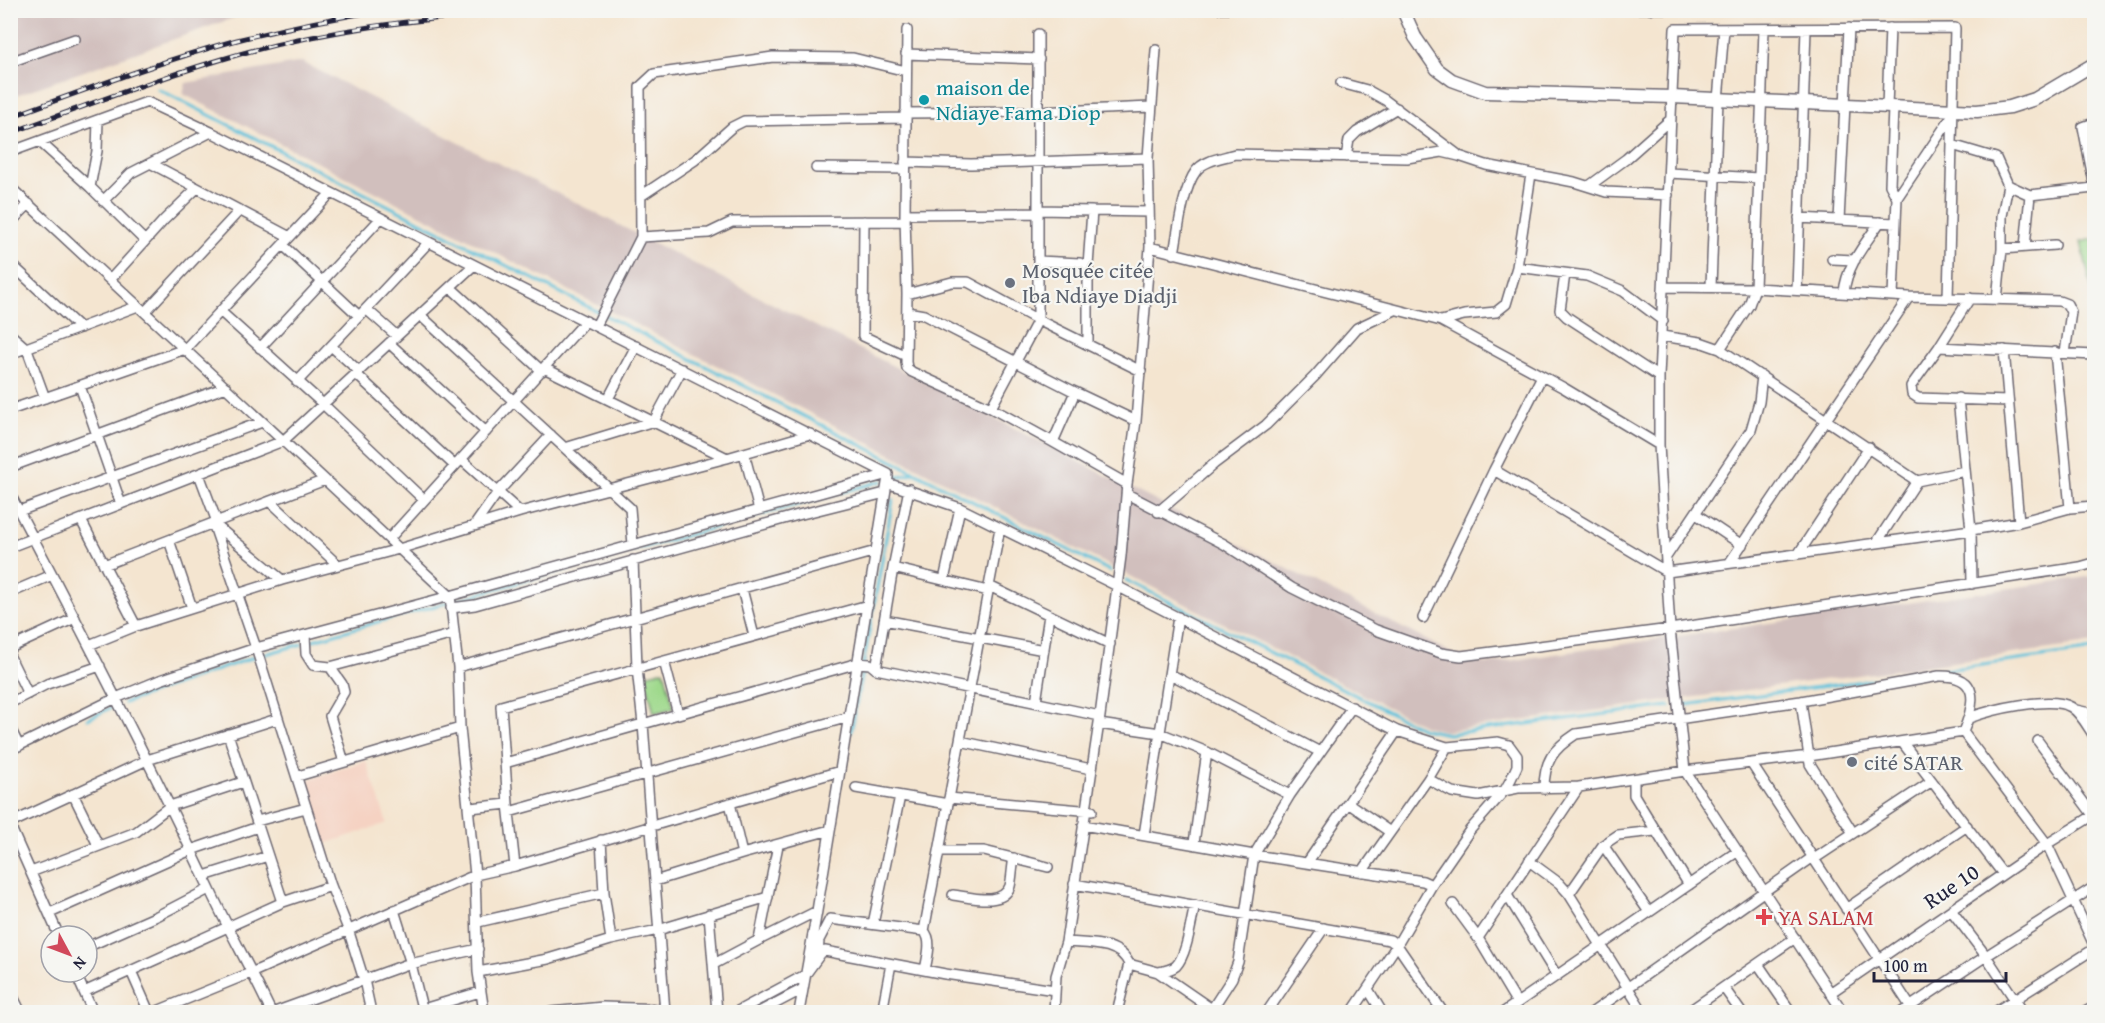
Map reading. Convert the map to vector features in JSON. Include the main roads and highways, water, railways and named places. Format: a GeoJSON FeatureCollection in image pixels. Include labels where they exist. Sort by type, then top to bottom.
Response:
{"type":"FeatureCollection","features":[{"type":"Feature","properties":{"kind":"waterway"},"geometry":{"type":"LineString","coordinates":[[158,89],[1110,571]]}},
{"type":"Feature","properties":{"kind":"waterway"},"geometry":{"type":"LineString","coordinates":[[893,478],[912,473]]}},
{"type":"Feature","properties":{"kind":"waterway"},"geometry":{"type":"LineString","coordinates":[[310,641],[882,481]]}},
{"type":"Feature","properties":{"kind":"waterway"},"geometry":{"type":"LineString","coordinates":[[851,732],[893,499]]}},
{"type":"Feature","properties":{"kind":"waterway"},"geometry":{"type":"LineString","coordinates":[[1126,580],[1423,729],[1448,734],[1670,706]]}},
{"type":"Feature","properties":{"kind":"waterway"},"geometry":{"type":"LineString","coordinates":[[262,655],[302,644]]}},
{"type":"Feature","properties":{"kind":"waterway"},"geometry":{"type":"LineString","coordinates":[[1685,705],[2094,650]]}},
{"type":"Feature","properties":{"kind":"waterway"},"geometry":{"type":"LineString","coordinates":[[124,703],[254,657]]}},
{"type":"Feature","properties":{"kind":"waterway"},"geometry":{"type":"LineString","coordinates":[[88,719],[114,706]]}},
{"type":"Feature","properties":{"kind":"waterway"},"geometry":{"type":"LineString","coordinates":[[747,1012],[771,999]]}},
{"type":"Feature","properties":{"kind":"railway"},"geometry":{"type":"LineString","coordinates":[[10,117],[209,48],[309,24],[382,10]]}},
{"type":"Feature","properties":{"kind":"railway"},"geometry":{"type":"LineString","coordinates":[[10,133],[182,72],[278,44],[355,29],[433,19],[512,13],[551,11],[2094,12]]}},
{"type":"Feature","properties":{"kind":"place","name":"maison de Ndiaye Fama Diop"},"geometry":{"type":"Point","coordinates":[924,100]}},
{"type":"Feature","properties":{"kind":"place","name":"Mosquée citée Iba Ndiaye Diadji"},"geometry":{"type":"Point","coordinates":[1010,283]}},
{"type":"Feature","properties":{"kind":"place","name":"cité SATAR"},"geometry":{"type":"Point","coordinates":[1852,762]}},
{"type":"Feature","properties":{"kind":"place","name":"YA SALAM"},"geometry":{"type":"Point","coordinates":[1764,917]}}]}
